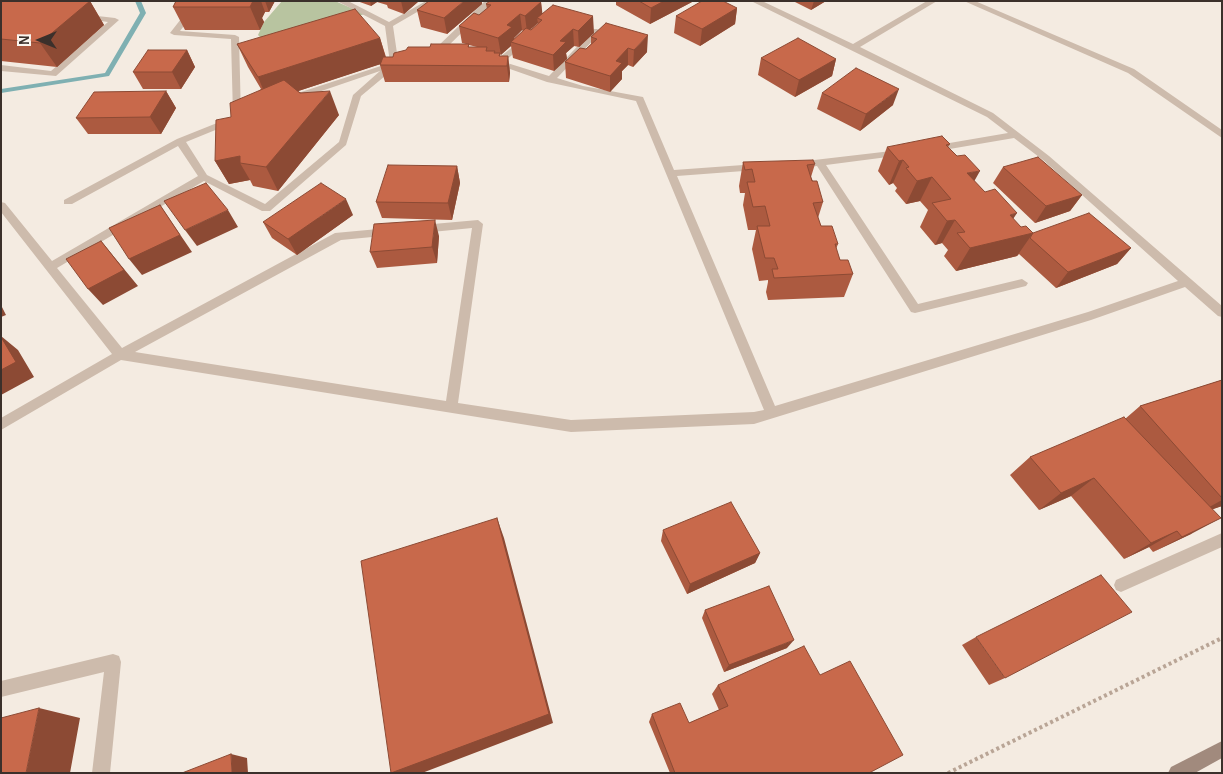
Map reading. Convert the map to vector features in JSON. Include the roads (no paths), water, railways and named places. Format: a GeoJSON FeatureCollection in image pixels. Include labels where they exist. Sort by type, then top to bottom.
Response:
{"type":"FeatureCollection","features":[{"type":"Feature","properties":{"kind":"main road"},"geometry":{"type":"LineString","coordinates":[[1177,773],[1222,749]]}},
{"type":"Feature","properties":{"kind":"street"},"geometry":{"type":"LineString","coordinates":[[68,202],[180,141],[243,116],[235,37],[174,33],[199,1]]}},
{"type":"Feature","properties":{"kind":"street"},"geometry":{"type":"LineString","coordinates":[[341,1],[389,25]]}},
{"type":"Feature","properties":{"kind":"street"},"geometry":{"type":"LineString","coordinates":[[389,25],[432,1]]}},
{"type":"Feature","properties":{"kind":"street"},"geometry":{"type":"LineString","coordinates":[[456,53],[435,50],[490,1]]}},
{"type":"Feature","properties":{"kind":"street"},"geometry":{"type":"LineString","coordinates":[[755,1],[854,47],[990,116],[1046,158],[1222,313]]}},
{"type":"Feature","properties":{"kind":"street"},"geometry":{"type":"LineString","coordinates":[[854,47],[933,1]]}},
{"type":"Feature","properties":{"kind":"street"},"geometry":{"type":"LineString","coordinates":[[968,1],[1131,71],[1222,135]]}},
{"type":"Feature","properties":{"kind":"street"},"geometry":{"type":"LineString","coordinates":[[1,68],[53,74],[114,20],[76,16]]}},
{"type":"Feature","properties":{"kind":"street"},"geometry":{"type":"LineString","coordinates":[[389,25],[394,64]]}},
{"type":"Feature","properties":{"kind":"street"},"geometry":{"type":"LineString","coordinates":[[498,63],[534,31]]}},
{"type":"Feature","properties":{"kind":"street"},"geometry":{"type":"LineString","coordinates":[[550,80],[597,31]]}},
{"type":"Feature","properties":{"kind":"street"},"geometry":{"type":"LineString","coordinates":[[283,102],[412,58]]}},
{"type":"Feature","properties":{"kind":"street"},"geometry":{"type":"LineString","coordinates":[[482,59],[550,80],[640,99],[770,412]]}},
{"type":"Feature","properties":{"kind":"street"},"geometry":{"type":"LineString","coordinates":[[180,141],[204,177],[266,209],[343,143],[357,95],[394,64]]}},
{"type":"Feature","properties":{"kind":"street"},"geometry":{"type":"LineString","coordinates":[[791,165],[918,151],[944,151],[1015,135]]}},
{"type":"Feature","properties":{"kind":"street"},"geometry":{"type":"LineString","coordinates":[[820,163],[915,309],[1022,283]]}},
{"type":"Feature","properties":{"kind":"street"},"geometry":{"type":"LineString","coordinates":[[672,173],[771,166]]}},
{"type":"Feature","properties":{"kind":"street"},"geometry":{"type":"LineString","coordinates":[[50,267],[204,177]]}},
{"type":"Feature","properties":{"kind":"street"},"geometry":{"type":"LineString","coordinates":[[1,205],[120,355],[571,426],[754,418],[1091,316],[1187,282]]}},
{"type":"Feature","properties":{"kind":"street"},"geometry":{"type":"LineString","coordinates":[[1,425],[120,355],[339,236],[478,224],[451,408]]}},
{"type":"Feature","properties":{"kind":"street"},"geometry":{"type":"LineString","coordinates":[[1121,585],[1222,540]]}},
{"type":"Feature","properties":{"kind":"street"},"geometry":{"type":"LineString","coordinates":[[1,689],[113,662],[101,773]]}},
{"type":"Feature","properties":{"kind":"waterway"},"geometry":{"type":"LineString","coordinates":[[1,91],[107,75],[143,13],[138,1]]}}]}
